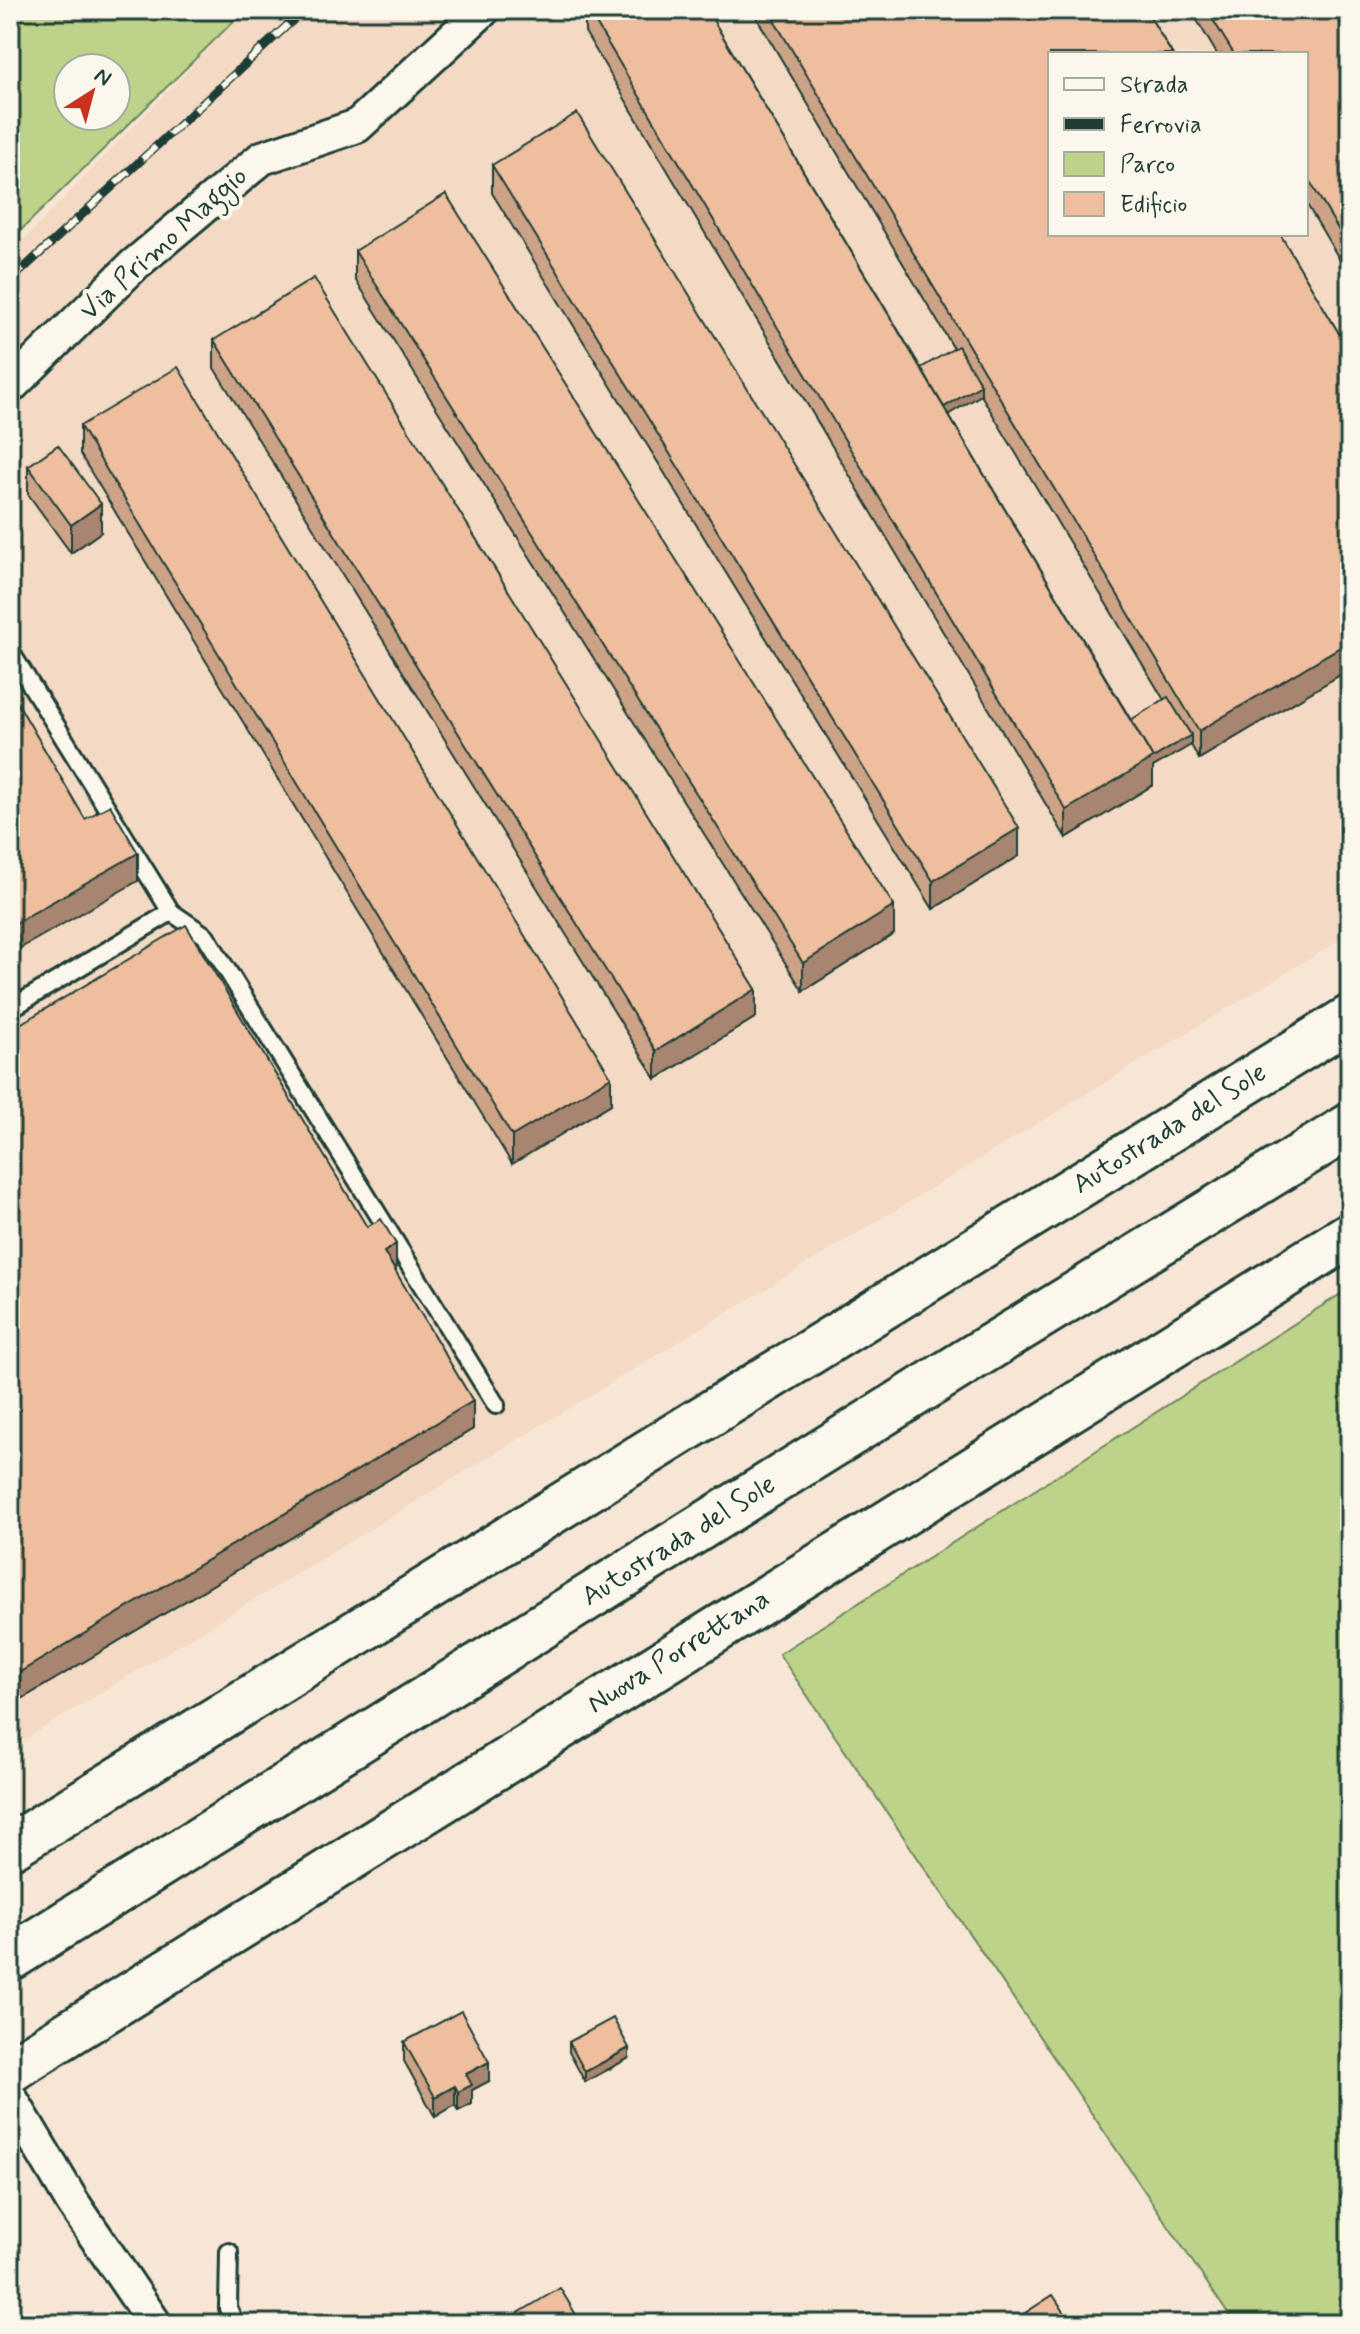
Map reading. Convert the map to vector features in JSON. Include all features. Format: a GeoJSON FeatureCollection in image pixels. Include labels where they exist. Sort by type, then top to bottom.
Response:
{"type":"FeatureCollection","features":[{"type":"Feature","properties":{"kind":"highway","name":"Autostrada del Sole"},"geometry":{"type":"LineString","coordinates":[[10,1847],[1350,1018]]}},
{"type":"Feature","properties":{"kind":"highway","name":"Autostrada del Sole"},"geometry":{"type":"LineString","coordinates":[[10,1958],[1350,1126]]}},
{"type":"Feature","properties":{"kind":"highway","name":"Nuova Porrettana"},"geometry":{"type":"LineString","coordinates":[[10,2070],[1350,1235]]}},
{"type":"Feature","properties":{"kind":"street","name":"Via Primo Maggio"},"geometry":{"type":"LineString","coordinates":[[10,387],[134,265],[206,202],[262,158],[357,126],[483,10]]}},
{"type":"Feature","properties":{"kind":"street"},"geometry":{"type":"LineString","coordinates":[[10,2097],[73,2203],[155,2324]]}},
{"type":"Feature","properties":{"kind":"lane"},"geometry":{"type":"LineString","coordinates":[[10,651],[171,912],[206,936],[496,1405]]}},
{"type":"Feature","properties":{"kind":"lane"},"geometry":{"type":"LineString","coordinates":[[10,1009],[171,912]]}},
{"type":"Feature","properties":{"kind":"lane"},"geometry":{"type":"LineString","coordinates":[[229,2252],[228,2308],[235,2324]]}},
{"type":"Feature","properties":{"kind":"shaded area"},"geometry":{"type":"Polygon","coordinates":[[[246,10],[1350,10],[1350,934],[10,1748],[10,254],[128,132],[132,132],[132,128],[246,10]]]}},
{"type":"Feature","properties":{"kind":"green space"},"geometry":{"type":"Polygon","coordinates":[[[10,10],[245,10],[132,121],[132,52],[52,52],[52,132],[121,132],[10,241],[10,10]]]}},
{"type":"Feature","properties":{"kind":"green space"},"geometry":{"type":"Polygon","coordinates":[[[1350,1288],[1350,2324],[1235,2324],[779,1654],[1350,1288]]]}},
{"type":"Feature","properties":{"kind":"building"},"geometry":{"type":"Polygon","coordinates":[[[588,10],[707,10],[1153,758],[1066,810],[588,10]]]}},
{"type":"Feature","properties":{"kind":"building"},"geometry":{"type":"Polygon","coordinates":[[[768,10],[1146,10],[1171,52],[1048,52],[1048,236],[1281,236],[1350,352],[1350,641],[1199,731],[768,10]]]}},
{"type":"Feature","properties":{"kind":"building"},"geometry":{"type":"Polygon","coordinates":[[[1207,10],[1333,10],[1350,39],[1350,249],[1308,178],[1308,52],[1233,52],[1207,10]]]}},
{"type":"Feature","properties":{"kind":"building"},"geometry":{"type":"Polygon","coordinates":[[[577,113],[1019,828],[933,881],[492,165],[577,113]]]}},
{"type":"Feature","properties":{"kind":"building"},"geometry":{"type":"Polygon","coordinates":[[[446,194],[894,906],[803,963],[355,251],[446,194]]]}},
{"type":"Feature","properties":{"kind":"building"},"geometry":{"type":"Polygon","coordinates":[[[314,278],[756,989],[656,1051],[214,340],[314,278]]]}},
{"type":"Feature","properties":{"kind":"building"},"geometry":{"type":"Polygon","coordinates":[[[958,346],[981,385],[944,407],[921,368],[958,346]]]}},
{"type":"Feature","properties":{"kind":"building"},"geometry":{"type":"Polygon","coordinates":[[[178,367],[611,1077],[512,1136],[80,426],[178,367]]]}},
{"type":"Feature","properties":{"kind":"building"},"geometry":{"type":"Polygon","coordinates":[[[58,445],[101,504],[71,525],[28,466],[58,445]]]}},
{"type":"Feature","properties":{"kind":"building"},"geometry":{"type":"Polygon","coordinates":[[[10,690],[85,819],[110,805],[138,853],[10,926],[10,690]]]}},
{"type":"Feature","properties":{"kind":"building"},"geometry":{"type":"Polygon","coordinates":[[[1168,697],[1191,735],[1153,758],[1131,720],[1168,697]]]}},
{"type":"Feature","properties":{"kind":"building"},"geometry":{"type":"Polygon","coordinates":[[[186,925],[367,1227],[381,1219],[396,1244],[384,1252],[473,1401],[20,1672],[10,1656],[10,1030],[186,925]]]}},
{"type":"Feature","properties":{"kind":"building"},"geometry":{"type":"Polygon","coordinates":[[[461,2011],[489,2062],[466,2074],[472,2085],[458,2092],[455,2086],[435,2097],[404,2042],[461,2011]]]}},
{"type":"Feature","properties":{"kind":"building"},"geometry":{"type":"Polygon","coordinates":[[[613,2018],[629,2048],[585,2072],[569,2042],[613,2018]]]}},
{"type":"Feature","properties":{"kind":"building"},"geometry":{"type":"Polygon","coordinates":[[[560,2288],[580,2324],[500,2324],[560,2288]]]}},
{"type":"Feature","properties":{"kind":"building"},"geometry":{"type":"Polygon","coordinates":[[[1053,2295],[1072,2324],[1008,2324],[1053,2295]]]}},
{"type":"Feature","properties":{"kind":"railway"},"geometry":{"type":"LineString","coordinates":[[10,281],[304,10]]}}]}
